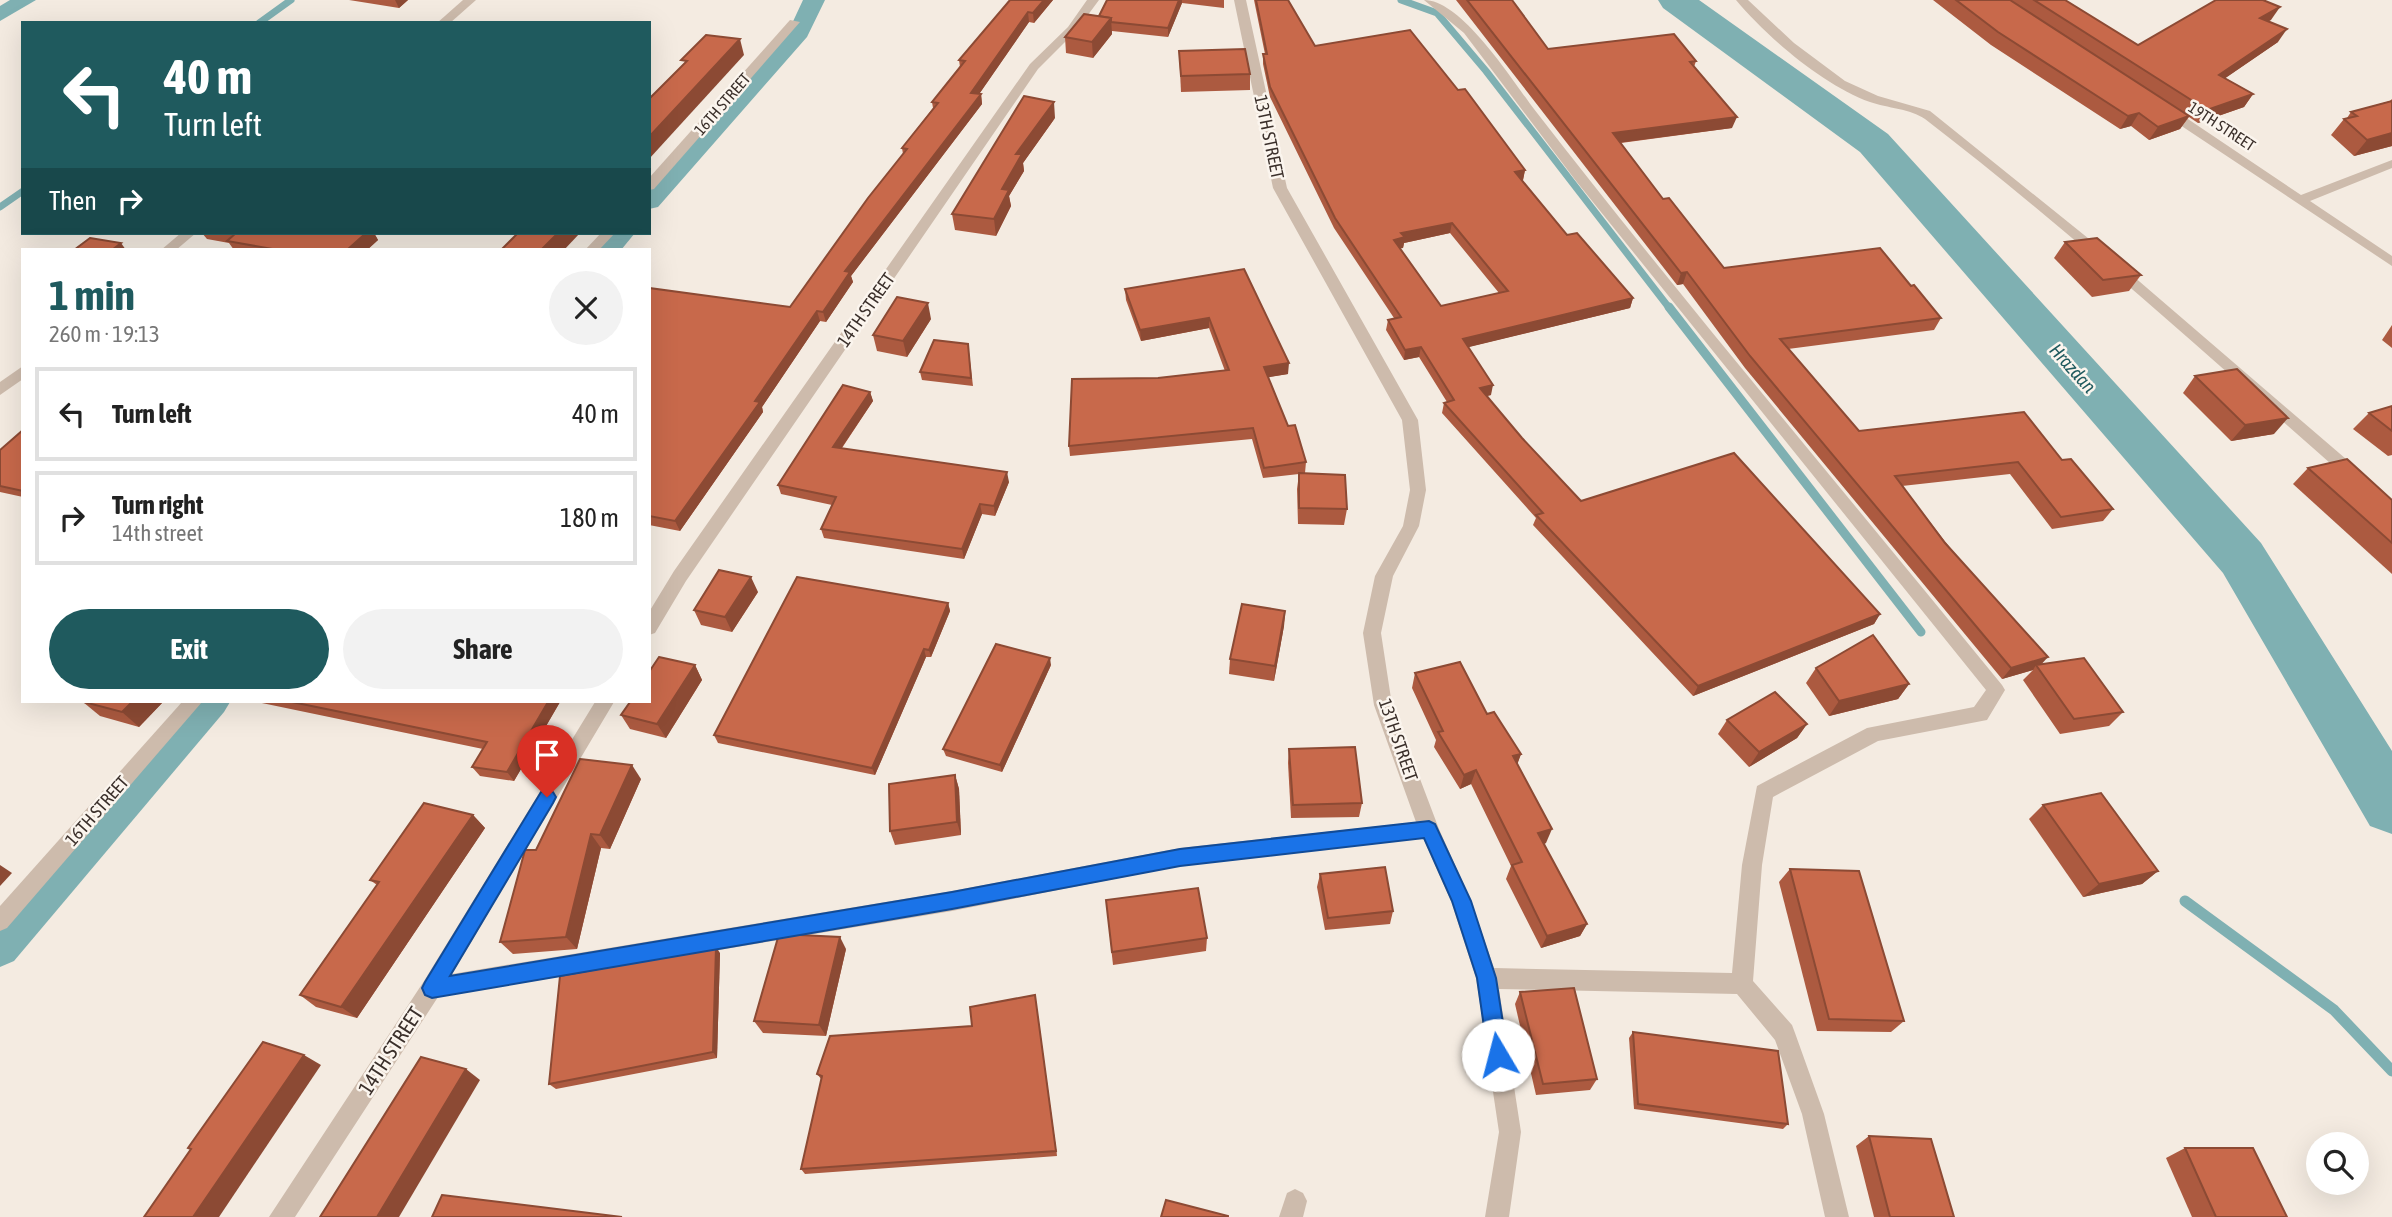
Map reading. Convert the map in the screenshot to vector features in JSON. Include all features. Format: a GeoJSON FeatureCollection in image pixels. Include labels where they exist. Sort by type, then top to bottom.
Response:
{"type":"FeatureCollection","features":[{"type":"Feature","properties":{"kind":"street"},"geometry":{"type":"LineString","coordinates":[[445,21],[470,0]]}},
{"type":"Feature","properties":{"kind":"street","name":"14TH STREET"},"geometry":{"type":"LineString","coordinates":[[651,625],[680,576],[1034,67],[1072,29],[1093,0]]}},
{"type":"Feature","properties":{"kind":"street","name":"13TH STREET"},"geometry":{"type":"LineString","coordinates":[[1240,0],[1280,188],[1410,420],[1418,490],[1411,526],[1384,576],[1372,633],[1383,705],[1429,830],[1461,901],[1487,978],[1510,1132],[1497,1217]]}},
{"type":"Feature","properties":{"kind":"street"},"geometry":{"type":"LineString","coordinates":[[1430,0],[1468,31],[1581,178],[1996,690],[1980,714],[1874,734],[1764,792],[1752,865],[1742,984],[1784,1033],[1813,1114],[1837,1217]]}},
{"type":"Feature","properties":{"kind":"street"},"geometry":{"type":"LineString","coordinates":[[1742,0],[1790,45],[1841,84],[1874,99],[1926,114],[2099,254],[2361,481]]}},
{"type":"Feature","properties":{"kind":"street","name":"16TH STREET"},"geometry":{"type":"LineString","coordinates":[[651,184],[794,22]]}},
{"type":"Feature","properties":{"kind":"street","name":"19TH STREET"},"geometry":{"type":"LineString","coordinates":[[2154,103],[2302,199],[2392,262]]}},
{"type":"Feature","properties":{"kind":"street"},"geometry":{"type":"LineString","coordinates":[[2302,199],[2392,164]]}},
{"type":"Feature","properties":{"kind":"street"},"geometry":{"type":"LineString","coordinates":[[170,248],[187,235]]}},
{"type":"Feature","properties":{"kind":"street"},"geometry":{"type":"LineString","coordinates":[[594,248],[606,235]]}},
{"type":"Feature","properties":{"kind":"street"},"geometry":{"type":"LineString","coordinates":[[0,390],[21,373]]}},
{"type":"Feature","properties":{"kind":"street","name":"16TH STREET"},"geometry":{"type":"LineString","coordinates":[[0,921],[192,703]]}},
{"type":"Feature","properties":{"kind":"street","name":"14TH STREET"},"geometry":{"type":"LineString","coordinates":[[281,1217],[432,988],[604,703]]}},
{"type":"Feature","properties":{"kind":"street"},"geometry":{"type":"LineString","coordinates":[[432,988],[952,901],[1180,858],[1429,830]]}},
{"type":"Feature","properties":{"kind":"street"},"geometry":{"type":"LineString","coordinates":[[1487,978],[1742,984]]}},
{"type":"Feature","properties":{"kind":"building"},"geometry":{"type":"Polygon","coordinates":[[[1010,0],[1044,0],[1033,13],[1028,12],[971,93],[981,94],[845,271],[850,272],[823,312],[817,311],[755,401],[760,402],[675,521],[651,516],[651,288],[790,307],[868,198],[907,149],[902,148],[938,103],[932,102],[965,61],[959,60],[1010,0]]]}},
{"type":"Feature","properties":{"kind":"building"},"geometry":{"type":"Polygon","coordinates":[[[1107,0],[1179,0],[1168,28],[1111,22],[1111,18],[1099,16],[1107,0]]]}},
{"type":"Feature","properties":{"kind":"building"},"geometry":{"type":"Polygon","coordinates":[[[1256,0],[1288,0],[1315,46],[1410,30],[1458,90],[1465,89],[1525,170],[1515,172],[1567,235],[1577,233],[1633,298],[1463,339],[1493,385],[1480,388],[1581,501],[1734,453],[1880,614],[1698,686],[1536,515],[1543,513],[1444,403],[1454,400],[1421,347],[1405,350],[1388,320],[1401,317],[1335,218],[1270,87],[1263,54],[1267,54],[1256,0]],[[1452,223],[1401,233],[1405,237],[1394,240],[1441,306],[1508,291],[1452,223]]]}},
{"type":"Feature","properties":{"kind":"building"},"geometry":{"type":"Polygon","coordinates":[[[1467,0],[1512,0],[1548,49],[1674,34],[1696,61],[1690,62],[1737,117],[1613,133],[1663,199],[1669,198],[1724,268],[1880,248],[1911,286],[1914,285],[1941,318],[1780,339],[1859,431],[2024,412],[2062,460],[2071,459],[2113,509],[2061,517],[2018,462],[1895,476],[1945,543],[2048,657],[2011,668],[1750,356],[1687,272],[1681,273],[1467,0]]]}},
{"type":"Feature","properties":{"kind":"building"},"geometry":{"type":"Polygon","coordinates":[[[1956,0],[2010,0],[2189,116],[2158,127],[2139,113],[2128,116],[1998,32],[1956,0]]]}},
{"type":"Feature","properties":{"kind":"building"},"geometry":{"type":"Polygon","coordinates":[[[2034,0],[2065,0],[2138,45],[2216,0],[2263,0],[2280,7],[2260,18],[2287,29],[2219,75],[2253,94],[2207,110],[2034,0]]]}},
{"type":"Feature","properties":{"kind":"building"},"geometry":{"type":"Polygon","coordinates":[[[1084,14],[1111,18],[1092,42],[1065,37],[1084,14]]]}},
{"type":"Feature","properties":{"kind":"building"},"geometry":{"type":"Polygon","coordinates":[[[706,35],[740,39],[651,135],[651,97],[687,61],[681,60],[706,35]]]}},
{"type":"Feature","properties":{"kind":"building"},"geometry":{"type":"Polygon","coordinates":[[[1245,49],[1250,74],[1181,76],[1179,51],[1245,49]]]}},
{"type":"Feature","properties":{"kind":"building"},"geometry":{"type":"Polygon","coordinates":[[[1024,96],[1054,102],[1016,154],[1022,154],[1002,189],[1009,190],[994,219],[952,214],[1024,96]]]}},
{"type":"Feature","properties":{"kind":"building"},"geometry":{"type":"Polygon","coordinates":[[[2392,101],[2392,133],[2367,140],[2344,119],[2357,116],[2351,112],[2392,101]]]}},
{"type":"Feature","properties":{"kind":"building"},"geometry":{"type":"Polygon","coordinates":[[[234,235],[364,235],[349,248],[267,248],[227,241],[234,235]]]}},
{"type":"Feature","properties":{"kind":"building"},"geometry":{"type":"Polygon","coordinates":[[[516,235],[556,235],[543,248],[503,248],[516,235]]]}},
{"type":"Feature","properties":{"kind":"building"},"geometry":{"type":"Polygon","coordinates":[[[90,238],[121,243],[115,248],[77,248],[90,238]]]}},
{"type":"Feature","properties":{"kind":"building"},"geometry":{"type":"Polygon","coordinates":[[[2097,238],[2141,275],[2103,280],[2065,242],[2097,238]]]}},
{"type":"Feature","properties":{"kind":"building"},"geometry":{"type":"Polygon","coordinates":[[[1244,269],[1289,363],[1264,367],[1288,426],[1295,425],[1306,462],[1264,468],[1253,428],[1069,446],[1072,379],[1158,378],[1229,370],[1209,318],[1140,330],[1125,289],[1244,269]]]}},
{"type":"Feature","properties":{"kind":"building"},"geometry":{"type":"Polygon","coordinates":[[[897,297],[928,303],[903,341],[873,335],[897,297]]]}},
{"type":"Feature","properties":{"kind":"building"},"geometry":{"type":"Polygon","coordinates":[[[934,340],[968,344],[971,378],[920,372],[934,340]]]}},
{"type":"Feature","properties":{"kind":"building"},"geometry":{"type":"Polygon","coordinates":[[[2237,369],[2288,418],[2245,425],[2195,376],[2237,369]]]}},
{"type":"Feature","properties":{"kind":"building"},"geometry":{"type":"Polygon","coordinates":[[[843,385],[870,392],[833,447],[1007,472],[994,506],[980,504],[962,549],[821,529],[836,497],[778,485],[843,385]]]}},
{"type":"Feature","properties":{"kind":"building"},"geometry":{"type":"Polygon","coordinates":[[[2392,406],[2392,431],[2369,413],[2392,406]]]}},
{"type":"Feature","properties":{"kind":"building"},"geometry":{"type":"Polygon","coordinates":[[[21,432],[21,491],[0,486],[0,450],[21,432]]]}},
{"type":"Feature","properties":{"kind":"building"},"geometry":{"type":"Polygon","coordinates":[[[2347,459],[2392,500],[2392,543],[2308,468],[2347,459]]]}},
{"type":"Feature","properties":{"kind":"building"},"geometry":{"type":"Polygon","coordinates":[[[1299,473],[1345,475],[1347,509],[1299,508],[1299,473]]]}},
{"type":"Feature","properties":{"kind":"building"},"geometry":{"type":"Polygon","coordinates":[[[719,570],[751,577],[725,617],[694,610],[719,570]]]}},
{"type":"Feature","properties":{"kind":"building"},"geometry":{"type":"Polygon","coordinates":[[[797,577],[948,603],[929,650],[924,649],[872,768],[714,735],[797,577]]]}},
{"type":"Feature","properties":{"kind":"building"},"geometry":{"type":"Polygon","coordinates":[[[1242,604],[1285,611],[1275,666],[1230,659],[1242,604]]]}},
{"type":"Feature","properties":{"kind":"building"},"geometry":{"type":"Polygon","coordinates":[[[1873,635],[1909,684],[1839,701],[1816,668],[1873,635]]]}},
{"type":"Feature","properties":{"kind":"building"},"geometry":{"type":"Polygon","coordinates":[[[996,644],[1050,658],[1000,765],[943,749],[996,644]]]}},
{"type":"Feature","properties":{"kind":"building"},"geometry":{"type":"Polygon","coordinates":[[[659,657],[695,665],[657,724],[621,715],[629,703],[651,703],[651,669],[659,657]]]}},
{"type":"Feature","properties":{"kind":"building"},"geometry":{"type":"Polygon","coordinates":[[[2084,658],[2123,712],[2074,719],[2036,665],[2084,658]]]}},
{"type":"Feature","properties":{"kind":"building"},"geometry":{"type":"Polygon","coordinates":[[[1460,662],[1487,714],[1494,712],[1521,754],[1513,756],[1552,829],[1538,833],[1587,924],[1547,936],[1512,865],[1522,862],[1476,770],[1464,775],[1438,732],[1443,731],[1415,673],[1460,662]]]}},
{"type":"Feature","properties":{"kind":"building"},"geometry":{"type":"Polygon","coordinates":[[[1775,692],[1807,724],[1759,752],[1727,720],[1775,692]]]}},
{"type":"Feature","properties":{"kind":"building"},"geometry":{"type":"Polygon","coordinates":[[[88,703],[131,703],[122,712],[88,703]]]}},
{"type":"Feature","properties":{"kind":"building"},"geometry":{"type":"Polygon","coordinates":[[[297,703],[547,703],[507,772],[472,767],[487,742],[297,703]]]}},
{"type":"Feature","properties":{"kind":"building"},"geometry":{"type":"Polygon","coordinates":[[[1355,747],[1362,803],[1293,805],[1289,749],[1355,747]]]}},
{"type":"Feature","properties":{"kind":"building"},"geometry":{"type":"Polygon","coordinates":[[[580,759],[632,765],[600,835],[591,834],[566,937],[500,942],[525,850],[536,850],[580,759]]]}},
{"type":"Feature","properties":{"kind":"building"},"geometry":{"type":"Polygon","coordinates":[[[955,775],[957,822],[890,831],[889,784],[955,775]]]}},
{"type":"Feature","properties":{"kind":"building"},"geometry":{"type":"Polygon","coordinates":[[[2101,793],[2158,871],[2099,884],[2043,805],[2101,793]]]}},
{"type":"Feature","properties":{"kind":"building"},"geometry":{"type":"Polygon","coordinates":[[[424,803],[473,815],[341,1007],[300,995],[379,882],[370,880],[424,803]]]}},
{"type":"Feature","properties":{"kind":"building"},"geometry":{"type":"Polygon","coordinates":[[[1385,867],[1393,911],[1328,918],[1320,874],[1385,867]]]}},
{"type":"Feature","properties":{"kind":"building"},"geometry":{"type":"Polygon","coordinates":[[[1790,869],[1859,871],[1904,1021],[1829,1019],[1790,869]]]}},
{"type":"Feature","properties":{"kind":"building"},"geometry":{"type":"Polygon","coordinates":[[[1198,888],[1207,938],[1112,952],[1106,900],[1198,888]]]}},
{"type":"Feature","properties":{"kind":"building"},"geometry":{"type":"Polygon","coordinates":[[[779,934],[840,937],[819,1025],[754,1021],[779,934]]]}},
{"type":"Feature","properties":{"kind":"building"},"geometry":{"type":"Polygon","coordinates":[[[716,947],[713,1052],[549,1084],[560,976],[716,947]]]}},
{"type":"Feature","properties":{"kind":"building"},"geometry":{"type":"Polygon","coordinates":[[[1574,988],[1597,1079],[1543,1084],[1520,992],[1574,988]]]}},
{"type":"Feature","properties":{"kind":"building"},"geometry":{"type":"Polygon","coordinates":[[[1035,995],[1056,1151],[801,1169],[822,1076],[817,1074],[830,1036],[972,1026],[970,1007],[1035,995]]]}},
{"type":"Feature","properties":{"kind":"building"},"geometry":{"type":"Polygon","coordinates":[[[1633,1032],[1778,1051],[1788,1124],[1638,1104],[1633,1032]]]}},
{"type":"Feature","properties":{"kind":"building"},"geometry":{"type":"Polygon","coordinates":[[[263,1042],[304,1055],[193,1217],[144,1217],[191,1149],[188,1148],[263,1042]]]}},
{"type":"Feature","properties":{"kind":"building"},"geometry":{"type":"Polygon","coordinates":[[[421,1057],[466,1069],[377,1217],[320,1217],[421,1057]]]}},
{"type":"Feature","properties":{"kind":"building"},"geometry":{"type":"Polygon","coordinates":[[[1869,1136],[1931,1139],[1954,1217],[1890,1217],[1869,1136]]]}},
{"type":"Feature","properties":{"kind":"building"},"geometry":{"type":"Polygon","coordinates":[[[2185,1148],[2253,1148],[2287,1217],[2216,1217],[2185,1148]]]}},
{"type":"Feature","properties":{"kind":"building"},"geometry":{"type":"Polygon","coordinates":[[[442,1195],[622,1217],[432,1217],[442,1195]]]}},
{"type":"Feature","properties":{"kind":"building"},"geometry":{"type":"Polygon","coordinates":[[[1166,1200],[1228,1216],[1228,1217],[1161,1217],[1166,1200]]]}},
{"type":"Feature","properties":{"kind":"waterway"},"geometry":{"type":"LineString","coordinates":[[0,15],[25,0]]}},
{"type":"Feature","properties":{"kind":"waterway"},"geometry":{"type":"LineString","coordinates":[[262,21],[291,0]]}},
{"type":"Feature","properties":{"kind":"waterway"},"geometry":{"type":"LineString","coordinates":[[651,200],[799,32],[814,0]]}},
{"type":"Feature","properties":{"kind":"waterway"},"geometry":{"type":"LineString","coordinates":[[1401,0],[1437,13],[1486,71],[1670,309]]}},
{"type":"Feature","properties":{"kind":"waterway","name":"Hrazdan"},"geometry":{"type":"LineString","coordinates":[[1676,0],[1874,143],[2242,558],[2392,806]]}},
{"type":"Feature","properties":{"kind":"waterway"},"geometry":{"type":"LineString","coordinates":[[0,207],[21,192]]}},
{"type":"Feature","properties":{"kind":"waterway"},"geometry":{"type":"LineString","coordinates":[[609,248],[620,235]]}},
{"type":"Feature","properties":{"kind":"waterway"},"geometry":{"type":"LineString","coordinates":[[1669,307],[1921,632]]}},
{"type":"Feature","properties":{"kind":"waterway"},"geometry":{"type":"LineString","coordinates":[[0,948],[211,703]]}},
{"type":"Feature","properties":{"kind":"waterway"},"geometry":{"type":"LineString","coordinates":[[2185,901],[2334,1010],[2392,1071]]}},
{"type":"Feature","properties":{"kind":"route"},"geometry":{"type":"LineString","coordinates":[[547,797],[432,988],[952,901],[1180,858],[1429,830],[1461,901],[1487,978],[1498,1055]]}}]}
